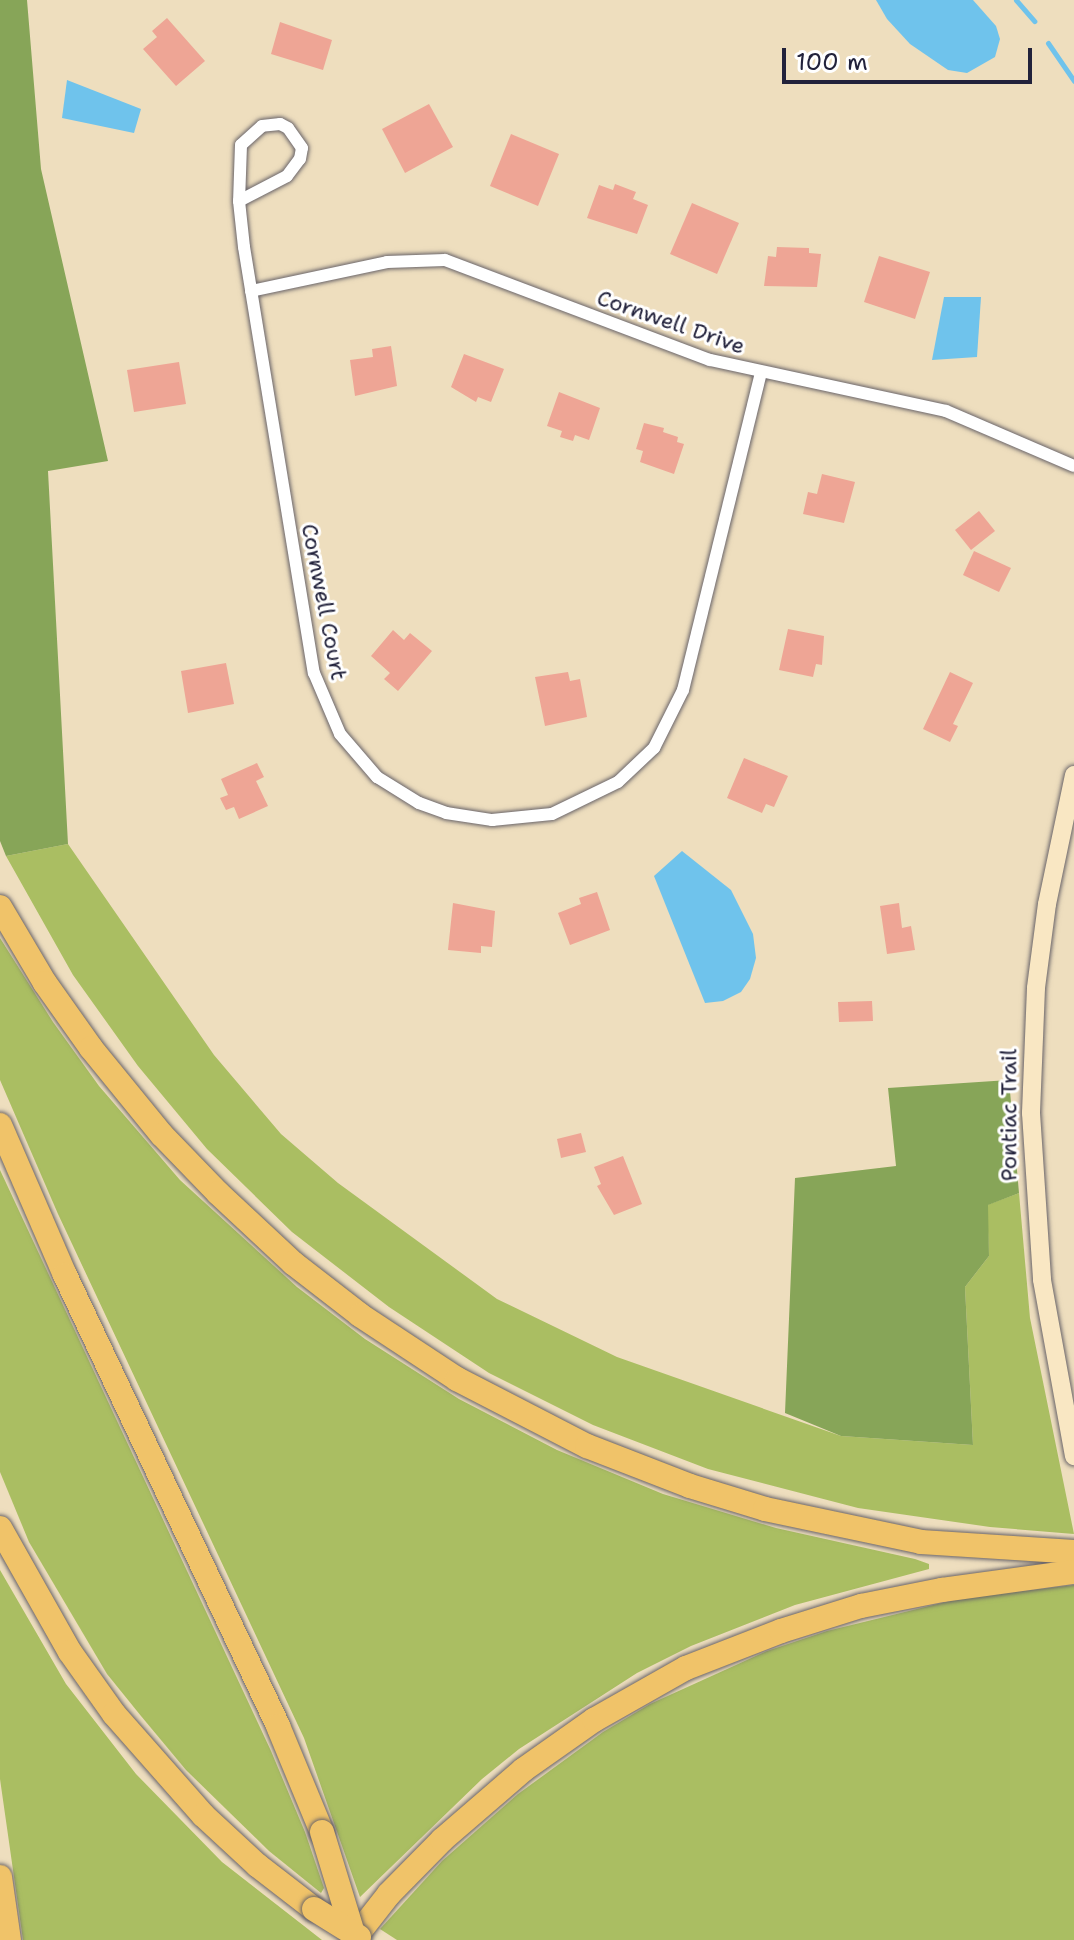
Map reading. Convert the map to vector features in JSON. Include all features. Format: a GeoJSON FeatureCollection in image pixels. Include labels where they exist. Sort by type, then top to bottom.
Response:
{"type":"FeatureCollection","features":[{"type":"Feature","properties":{"kind":"highway"},"geometry":{"type":"LineString","coordinates":[[0,907],[45,983],[91,1048],[162,1135],[218,1193],[293,1263],[360,1315],[457,1379],[587,1446],[690,1486],[765,1509],[921,1542],[1074,1552]]}},
{"type":"Feature","properties":{"kind":"highway"},"geometry":{"type":"LineString","coordinates":[[0,1125],[65,1275],[278,1726],[322,1832],[354,1940]]}},
{"type":"Feature","properties":{"kind":"highway"},"geometry":{"type":"LineString","coordinates":[[0,1528],[70,1652],[114,1714],[203,1815],[257,1865],[314,1909],[363,1940]]}},
{"type":"Feature","properties":{"kind":"highway"},"geometry":{"type":"LineString","coordinates":[[354,1940],[389,1894],[442,1840],[523,1770],[594,1720],[686,1668],[781,1631],[861,1606],[942,1590],[1074,1572]]}},
{"type":"Feature","properties":{"kind":"highway"},"geometry":{"type":"LineString","coordinates":[[0,1877],[9,1940]]}},
{"type":"Feature","properties":{"kind":"main road","name":"Pontiac Trail"},"geometry":{"type":"LineString","coordinates":[[1074,775],[1044,924],[1036,988],[1031,1085],[1033,1188],[1042,1280],[1074,1456]]}},
{"type":"Feature","properties":{"kind":"street","name":"Cornwell Court"},"geometry":{"type":"LineString","coordinates":[[239,201],[287,176],[300,159],[302,148],[288,128],[280,124],[262,126],[241,145],[239,201],[314,673],[340,734],[377,777],[419,803],[469,818],[518,820],[571,808],[618,782],[654,748],[683,690],[761,373]]}},
{"type":"Feature","properties":{"kind":"street","name":"Cornwell Drive"},"geometry":{"type":"LineString","coordinates":[[251,291],[387,262],[445,260],[710,360],[946,411],[1074,466]]}},
{"type":"Feature","properties":{"kind":"green space"},"geometry":{"type":"Polygon","coordinates":[[[0,0],[27,0],[41,169],[108,461],[48,471],[68,844],[6,856],[0,841],[0,0]]]}},
{"type":"Feature","properties":{"kind":"green space"},"geometry":{"type":"Polygon","coordinates":[[[68,844],[214,1055],[281,1134],[338,1183],[497,1299],[617,1357],[841,1436],[973,1445],[965,1287],[989,1256],[987,1205],[1019,1193],[1030,1318],[1074,1534],[990,1527],[858,1508],[708,1469],[593,1425],[489,1373],[389,1307],[292,1232],[207,1149],[138,1066],[73,975],[6,856],[68,844]]]}},
{"type":"Feature","properties":{"kind":"green space"},"geometry":{"type":"Polygon","coordinates":[[[0,938],[53,1022],[99,1086],[180,1180],[297,1287],[365,1339],[459,1399],[557,1450],[663,1494],[776,1528],[915,1559],[929,1564],[929,1569],[795,1605],[691,1646],[637,1673],[519,1749],[482,1779],[360,1897],[304,1738],[58,1214],[0,1080],[0,938]]]}},
{"type":"Feature","properties":{"kind":"green space"},"geometry":{"type":"Polygon","coordinates":[[[1009,1080],[1019,1193],[988,1205],[989,1256],[965,1287],[973,1445],[841,1436],[785,1413],[795,1178],[896,1166],[888,1088],[1009,1080]]]}},
{"type":"Feature","properties":{"kind":"green space"},"geometry":{"type":"Polygon","coordinates":[[[0,1170],[271,1751],[305,1832],[324,1888],[321,1893],[269,1851],[186,1770],[141,1716],[107,1674],[29,1542],[0,1472],[0,1170]]]}},
{"type":"Feature","properties":{"kind":"green space"},"geometry":{"type":"Polygon","coordinates":[[[0,1570],[66,1684],[136,1774],[222,1862],[322,1940],[23,1940],[0,1779],[0,1570]]]}},
{"type":"Feature","properties":{"kind":"green space"},"geometry":{"type":"Polygon","coordinates":[[[1074,1585],[1074,1940],[397,1940],[380,1929],[442,1861],[518,1794],[603,1732],[650,1704],[767,1651],[827,1631],[962,1598],[1074,1585]]]}},
{"type":"Feature","properties":{"kind":"water"},"geometry":{"type":"Polygon","coordinates":[[[876,0],[973,0],[996,26],[1000,39],[995,57],[967,73],[948,70],[910,44],[887,19],[876,0]]]}},
{"type":"Feature","properties":{"kind":"water"},"geometry":{"type":"Polygon","coordinates":[[[67,80],[141,109],[134,133],[62,118],[67,80]]]}},
{"type":"Feature","properties":{"kind":"water"},"geometry":{"type":"Polygon","coordinates":[[[944,297],[981,297],[977,357],[932,360],[944,297]]]}},
{"type":"Feature","properties":{"kind":"water"},"geometry":{"type":"Polygon","coordinates":[[[682,851],[731,890],[753,934],[756,958],[750,979],[741,992],[723,1001],[705,1003],[654,876],[682,851]]]}},
{"type":"Feature","properties":{"kind":"building"},"geometry":{"type":"Polygon","coordinates":[[[167,18],[205,61],[176,86],[143,49],[157,37],[152,31],[167,18]]]}},
{"type":"Feature","properties":{"kind":"building"},"geometry":{"type":"Polygon","coordinates":[[[280,22],[332,40],[323,70],[271,54],[280,22]]]}},
{"type":"Feature","properties":{"kind":"building"},"geometry":{"type":"Polygon","coordinates":[[[429,104],[453,147],[405,173],[382,129],[429,104]]]}},
{"type":"Feature","properties":{"kind":"building"},"geometry":{"type":"Polygon","coordinates":[[[511,134],[559,154],[538,206],[490,186],[511,134]]]}},
{"type":"Feature","properties":{"kind":"building"},"geometry":{"type":"Polygon","coordinates":[[[615,184],[636,192],[633,199],[648,205],[637,234],[587,218],[599,185],[613,190],[615,184]]]}},
{"type":"Feature","properties":{"kind":"building"},"geometry":{"type":"Polygon","coordinates":[[[692,203],[739,223],[717,274],[670,254],[692,203]]]}},
{"type":"Feature","properties":{"kind":"building"},"geometry":{"type":"Polygon","coordinates":[[[777,247],[809,248],[809,253],[821,254],[817,287],[764,286],[768,256],[776,257],[777,247]]]}},
{"type":"Feature","properties":{"kind":"building"},"geometry":{"type":"Polygon","coordinates":[[[879,256],[930,272],[915,319],[864,302],[879,256]]]}},
{"type":"Feature","properties":{"kind":"building"},"geometry":{"type":"Polygon","coordinates":[[[391,346],[397,386],[355,396],[350,360],[373,357],[372,349],[391,346]]]}},
{"type":"Feature","properties":{"kind":"building"},"geometry":{"type":"Polygon","coordinates":[[[464,354],[504,369],[491,402],[478,397],[476,402],[451,387],[464,354]]]}},
{"type":"Feature","properties":{"kind":"building"},"geometry":{"type":"Polygon","coordinates":[[[179,362],[186,404],[134,412],[127,370],[179,362]]]}},
{"type":"Feature","properties":{"kind":"building"},"geometry":{"type":"Polygon","coordinates":[[[559,392],[600,408],[589,440],[575,435],[573,441],[560,437],[562,431],[547,426],[559,392]]]}},
{"type":"Feature","properties":{"kind":"building"},"geometry":{"type":"Polygon","coordinates":[[[644,423],[664,428],[663,432],[678,437],[677,442],[684,444],[674,474],[640,462],[643,451],[636,449],[644,423]]]}},
{"type":"Feature","properties":{"kind":"building"},"geometry":{"type":"Polygon","coordinates":[[[822,474],[855,482],[844,523],[803,514],[808,492],[817,494],[822,474]]]}},
{"type":"Feature","properties":{"kind":"building"},"geometry":{"type":"Polygon","coordinates":[[[979,511],[995,531],[971,550],[955,530],[979,511]]]}},
{"type":"Feature","properties":{"kind":"building"},"geometry":{"type":"Polygon","coordinates":[[[974,551],[1011,568],[999,592],[963,575],[974,551]]]}},
{"type":"Feature","properties":{"kind":"building"},"geometry":{"type":"Polygon","coordinates":[[[788,629],[824,636],[822,665],[816,664],[813,677],[779,670],[788,629]]]}},
{"type":"Feature","properties":{"kind":"building"},"geometry":{"type":"Polygon","coordinates":[[[393,630],[404,640],[410,633],[432,651],[398,691],[384,679],[390,673],[371,656],[393,630]]]}},
{"type":"Feature","properties":{"kind":"building"},"geometry":{"type":"Polygon","coordinates":[[[226,663],[234,704],[188,713],[181,671],[226,663]]]}},
{"type":"Feature","properties":{"kind":"building"},"geometry":{"type":"Polygon","coordinates":[[[568,672],[570,681],[580,679],[587,717],[545,726],[535,677],[568,672]]]}},
{"type":"Feature","properties":{"kind":"building"},"geometry":{"type":"Polygon","coordinates":[[[950,672],[973,683],[953,724],[958,726],[950,742],[923,729],[950,672]]]}},
{"type":"Feature","properties":{"kind":"building"},"geometry":{"type":"Polygon","coordinates":[[[744,758],[788,776],[774,807],[766,804],[762,813],[727,798],[744,758]]]}},
{"type":"Feature","properties":{"kind":"building"},"geometry":{"type":"Polygon","coordinates":[[[257,763],[264,777],[256,781],[268,806],[239,819],[234,807],[226,810],[220,798],[228,795],[221,779],[257,763]]]}},
{"type":"Feature","properties":{"kind":"building"},"geometry":{"type":"Polygon","coordinates":[[[597,892],[610,930],[570,945],[558,913],[581,904],[579,898],[597,892]]]}},
{"type":"Feature","properties":{"kind":"building"},"geometry":{"type":"Polygon","coordinates":[[[453,903],[495,911],[492,947],[481,946],[481,953],[448,950],[453,903]]]}},
{"type":"Feature","properties":{"kind":"building"},"geometry":{"type":"Polygon","coordinates":[[[899,903],[902,928],[911,926],[915,950],[887,954],[880,906],[899,903]]]}},
{"type":"Feature","properties":{"kind":"building"},"geometry":{"type":"Polygon","coordinates":[[[872,1001],[873,1021],[839,1022],[838,1002],[872,1001]]]}},
{"type":"Feature","properties":{"kind":"building"},"geometry":{"type":"Polygon","coordinates":[[[581,1133],[586,1152],[561,1158],[557,1139],[581,1133]]]}},
{"type":"Feature","properties":{"kind":"building"},"geometry":{"type":"Polygon","coordinates":[[[623,1156],[642,1204],[614,1215],[597,1186],[601,1184],[594,1167],[623,1156]]]}},
{"type":"Feature","properties":{"kind":"waterway"},"geometry":{"type":"LineString","coordinates":[[1016,0],[1034,21]]}},
{"type":"Feature","properties":{"kind":"waterway"},"geometry":{"type":"LineString","coordinates":[[1048,43],[1074,81]]}}]}
